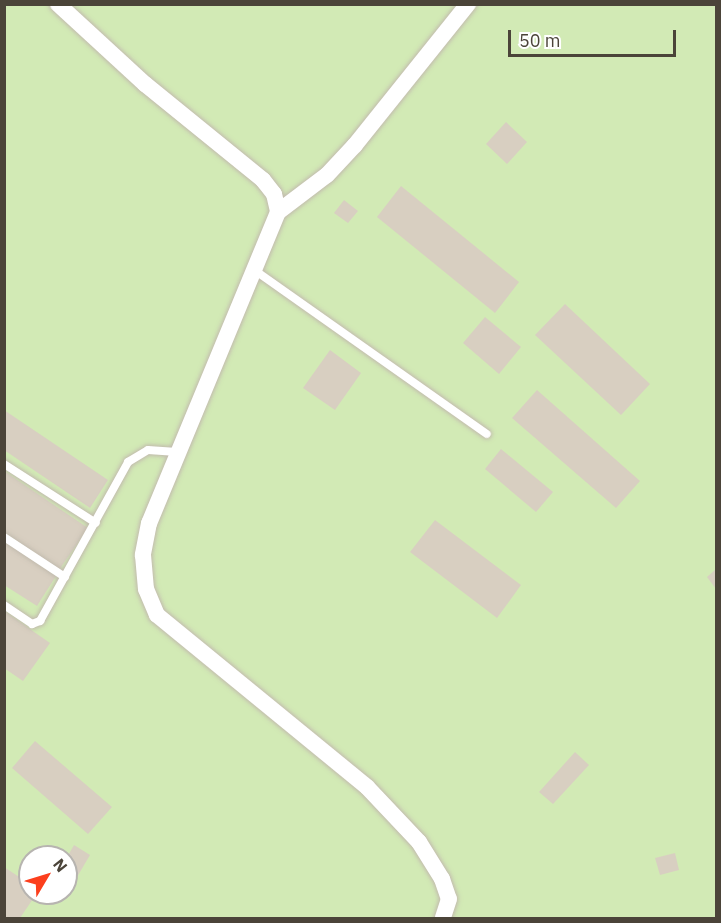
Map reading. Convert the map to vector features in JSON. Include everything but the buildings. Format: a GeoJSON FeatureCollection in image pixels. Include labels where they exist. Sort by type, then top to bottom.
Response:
{"type":"FeatureCollection","features":[{"type":"Feature","properties":{"kind":"street"},"geometry":{"type":"LineString","coordinates":[[58,4],[145,84],[263,180],[274,194],[278,212]]}},
{"type":"Feature","properties":{"kind":"street"},"geometry":{"type":"LineString","coordinates":[[443,918],[449,899],[442,879],[419,842],[367,786],[156,615],[146,589],[143,555],[149,523],[252,269],[278,212],[327,175],[355,145],[468,4]]}},
{"type":"Feature","properties":{"kind":"lane"},"geometry":{"type":"LineString","coordinates":[[252,269],[487,434]]}},
{"type":"Feature","properties":{"kind":"lane"},"geometry":{"type":"LineString","coordinates":[[4,605],[32,624],[40,621],[128,462],[138,453],[148,450],[177,452]]}},
{"type":"Feature","properties":{"kind":"lane"},"geometry":{"type":"LineString","coordinates":[[4,464],[96,523]]}},
{"type":"Feature","properties":{"kind":"lane"},"geometry":{"type":"LineString","coordinates":[[4,537],[65,578]]}},
{"type":"Feature","properties":{"kind":"green space"},"geometry":{"type":"Polygon","coordinates":[[[5,5],[716,5],[716,918],[5,918],[5,5]]]}}]}
